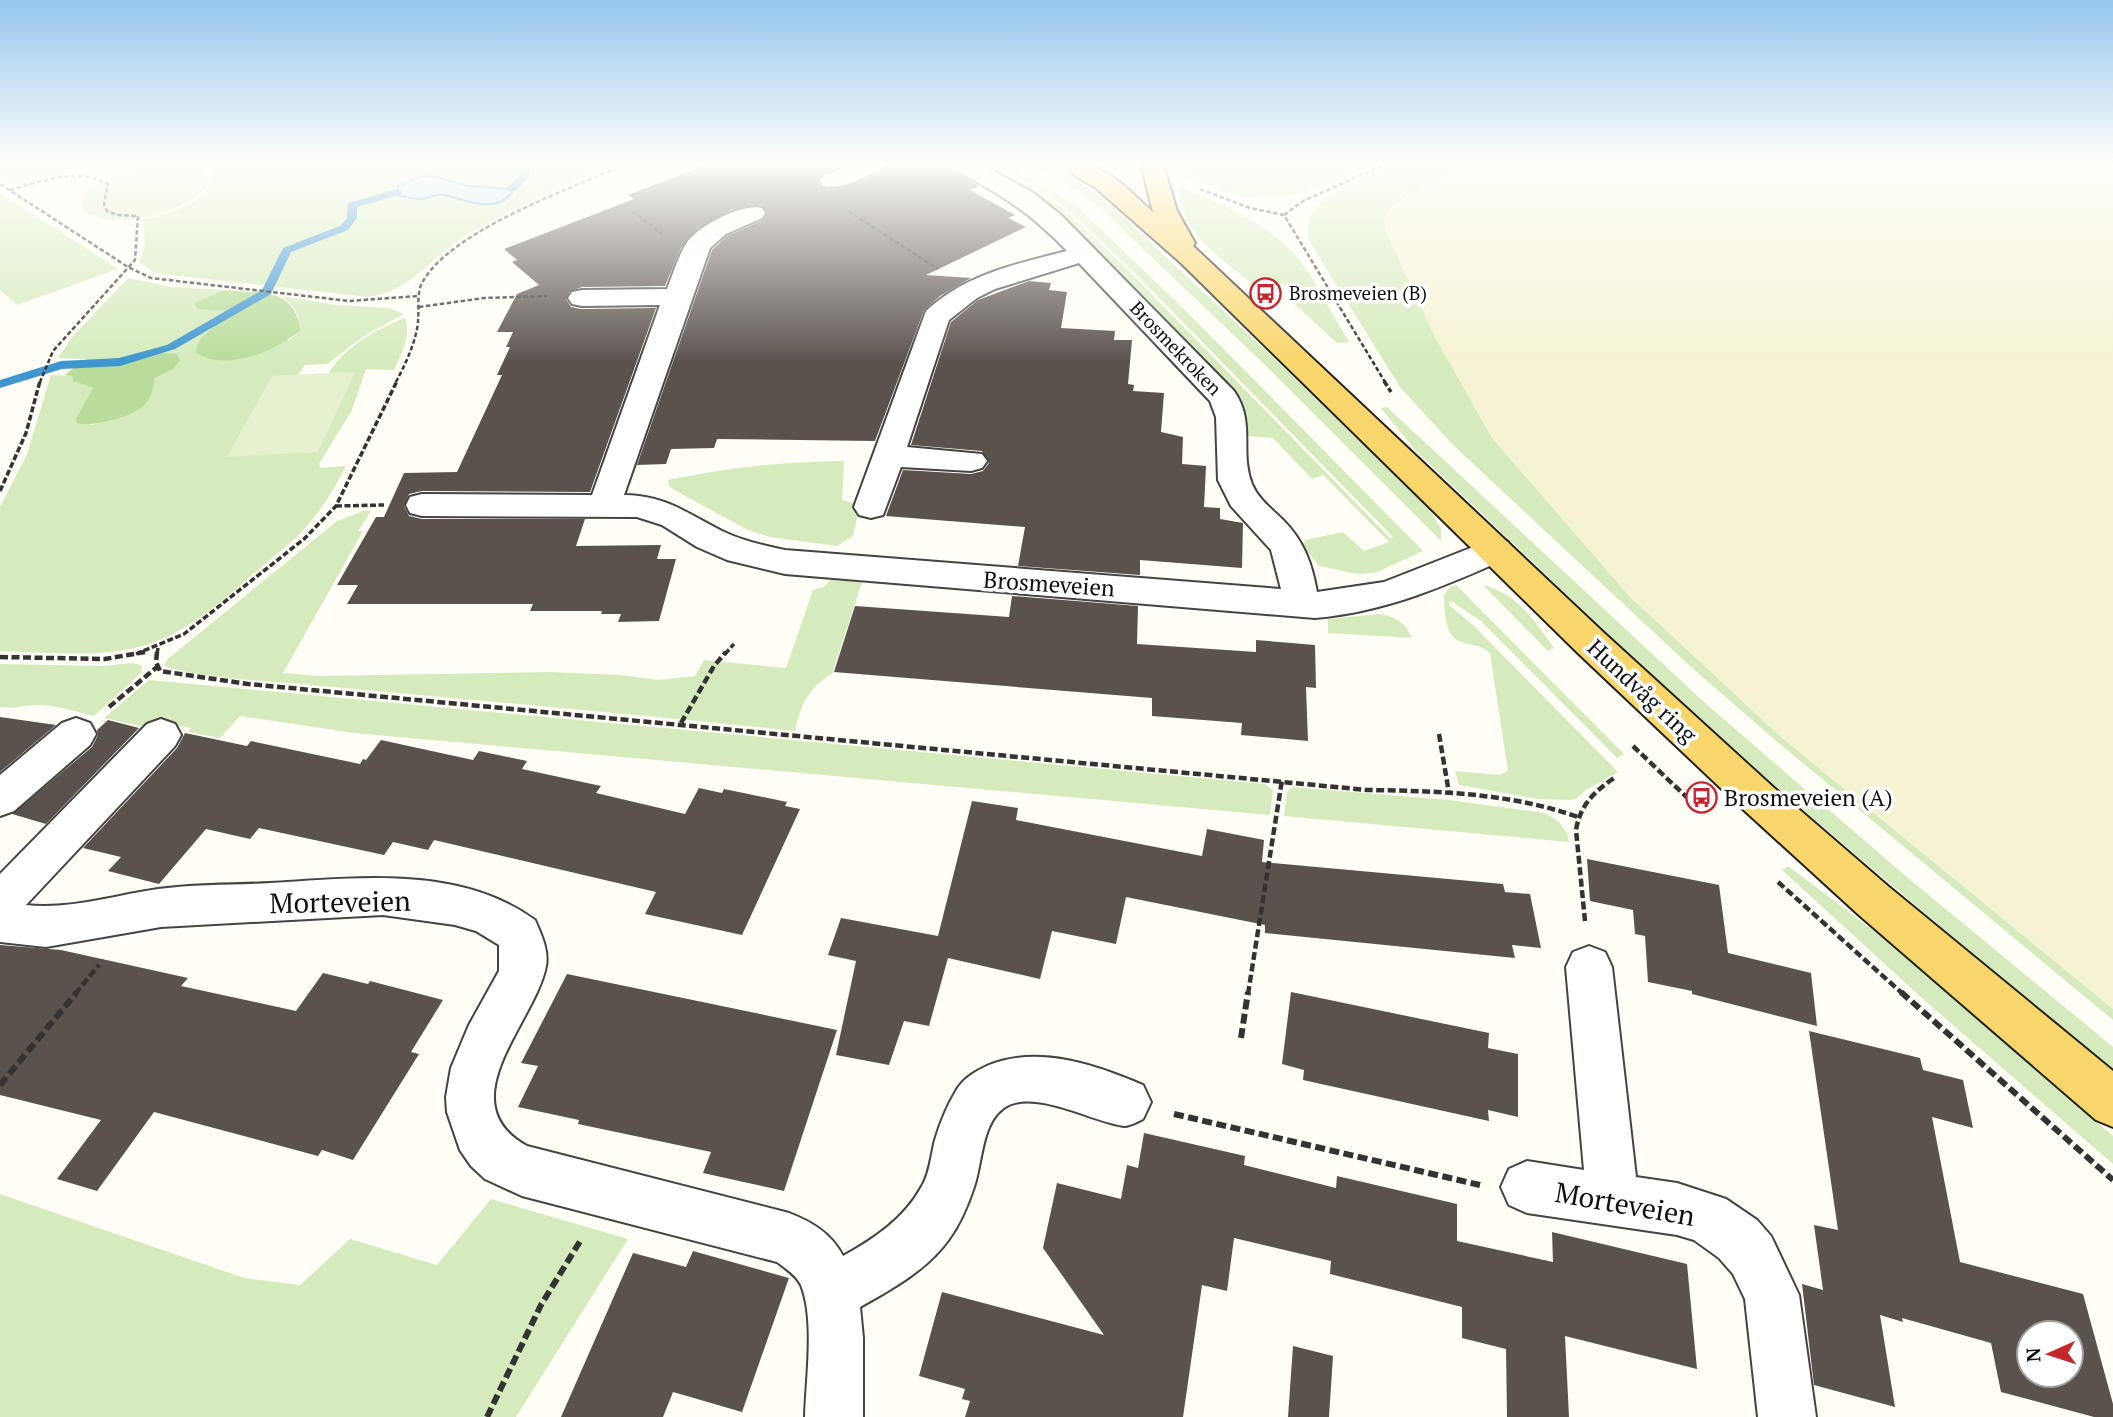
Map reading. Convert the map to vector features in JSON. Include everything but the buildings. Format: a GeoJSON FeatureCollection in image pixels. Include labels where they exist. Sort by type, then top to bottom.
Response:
{"type":"FeatureCollection","features":[{"type":"Feature","properties":{"kind":"main road","name":"Hundvåg ring"},"geometry":{"type":"LineString","coordinates":[[1159,230],[1654,704],[1884,910],[2113,1103]]}},
{"type":"Feature","properties":{"kind":"main road","name":"Hundvåg ring"},"geometry":{"type":"LineString","coordinates":[[1175,230],[1190,257]]}},
{"type":"Feature","properties":{"kind":"street"},"geometry":{"type":"LineString","coordinates":[[605,504],[693,256],[705,237],[719,230]]}},
{"type":"Feature","properties":{"kind":"street","name":"Brosmekroken"},"geometry":{"type":"LineString","coordinates":[[1061,230],[1208,380],[1231,408],[1233,477],[1243,499],[1279,536],[1291,556],[1301,604]]}},
{"type":"Feature","properties":{"kind":"street"},"geometry":{"type":"LineString","coordinates":[[871,507],[936,317],[953,299],[972,289],[1084,254]]}},
{"type":"Feature","properties":{"kind":"street"},"geometry":{"type":"LineString","coordinates":[[582,298],[677,297]]}},
{"type":"Feature","properties":{"kind":"street"},"geometry":{"type":"LineString","coordinates":[[889,456],[971,461]]}},
{"type":"Feature","properties":{"kind":"street","name":"Brosmeveien"},"geometry":{"type":"LineString","coordinates":[[422,505],[605,504],[658,510],[709,539],[739,552],[785,562],[1301,604],[1345,604],[1403,591],[1496,550]]}},
{"type":"Feature","properties":{"kind":"street"},"geometry":{"type":"LineString","coordinates":[[0,799],[76,734]]}},
{"type":"Feature","properties":{"kind":"street"},"geometry":{"type":"LineString","coordinates":[[0,903],[161,735]]}},
{"type":"Feature","properties":{"kind":"street","name":"Morteveien"},"geometry":{"type":"LineString","coordinates":[[0,922],[62,926],[143,910],[383,896],[479,913],[504,922],[519,934],[524,961],[515,987],[477,1061],[470,1097],[474,1126],[485,1146],[508,1164],[621,1197],[789,1239],[804,1249],[817,1262],[829,1294],[834,1342],[834,1417]]}},
{"type":"Feature","properties":{"kind":"street"},"geometry":{"type":"LineString","coordinates":[[1589,967],[1613,1199]]}},
{"type":"Feature","properties":{"kind":"street"},"geometry":{"type":"LineString","coordinates":[[829,1294],[903,1249],[932,1219],[942,1204],[951,1180],[971,1112],[979,1097],[997,1084],[1016,1078],[1038,1079],[1126,1102]]}},
{"type":"Feature","properties":{"kind":"street","name":"Morteveien"},"geometry":{"type":"LineString","coordinates":[[1527,1187],[1677,1209],[1707,1218],[1738,1239],[1752,1255],[1772,1295],[1787,1417]]}},
{"type":"Feature","properties":{"kind":"path"},"geometry":{"type":"LineString","coordinates":[[71,230],[141,275],[164,280],[349,301],[418,296]]}},
{"type":"Feature","properties":{"kind":"path"},"geometry":{"type":"LineString","coordinates":[[0,491],[26,433],[48,361],[58,344],[128,267],[137,251],[138,230]]}},
{"type":"Feature","properties":{"kind":"path"},"geometry":{"type":"LineString","coordinates":[[0,657],[106,659],[158,648],[184,634],[239,593],[304,539],[336,506],[403,369],[415,337],[418,296],[431,268],[459,245],[486,230]]}},
{"type":"Feature","properties":{"kind":"path"},"geometry":{"type":"LineString","coordinates":[[878,230],[972,289]]}},
{"type":"Feature","properties":{"kind":"path"},"geometry":{"type":"LineString","coordinates":[[1293,230],[1394,397]]}},
{"type":"Feature","properties":{"kind":"path"},"geometry":{"type":"LineString","coordinates":[[419,307],[484,298],[582,298]]}},
{"type":"Feature","properties":{"kind":"path"},"geometry":{"type":"LineString","coordinates":[[336,506],[422,505]]}},
{"type":"Feature","properties":{"kind":"path"},"geometry":{"type":"LineString","coordinates":[[681,723],[714,666],[734,644]]}},
{"type":"Feature","properties":{"kind":"path"},"geometry":{"type":"LineString","coordinates":[[158,648],[157,667],[160,671],[248,684],[1367,790],[1449,793],[1549,806],[1578,817]]}},
{"type":"Feature","properties":{"kind":"path"},"geometry":{"type":"LineString","coordinates":[[76,734],[157,667]]}},
{"type":"Feature","properties":{"kind":"path"},"geometry":{"type":"LineString","coordinates":[[1439,734],[1449,793]]}},
{"type":"Feature","properties":{"kind":"path"},"geometry":{"type":"LineString","coordinates":[[1589,967],[1576,830],[1578,817],[1587,798],[1614,778]]}},
{"type":"Feature","properties":{"kind":"path"},"geometry":{"type":"LineString","coordinates":[[1241,1038],[1282,780]]}},
{"type":"Feature","properties":{"kind":"path"},"geometry":{"type":"LineString","coordinates":[[0,1085],[143,910]]}},
{"type":"Feature","properties":{"kind":"path"},"geometry":{"type":"LineString","coordinates":[[1126,1102],[1454,1181],[1527,1187]]}},
{"type":"Feature","properties":{"kind":"path"},"geometry":{"type":"LineString","coordinates":[[487,1417],[541,1305],[559,1274],[589,1228],[621,1197]]}},
{"type":"Feature","properties":{"kind":"shaded area"},"geometry":{"type":"Polygon","coordinates":[[[1385,230],[2113,230],[2113,1009],[1782,738],[1630,597],[1492,438],[1435,337],[1385,230]]]}},
{"type":"Feature","properties":{"kind":"green space"},"geometry":{"type":"Polygon","coordinates":[[[0,230],[58,230],[118,269],[17,305],[0,290],[0,230]]]}},
{"type":"Feature","properties":{"kind":"green space"},"geometry":{"type":"Polygon","coordinates":[[[144,230],[476,230],[454,243],[409,281],[383,294],[368,297],[155,273],[139,262],[145,246],[144,230]]]}},
{"type":"Feature","properties":{"kind":"green space"},"geometry":{"type":"Polygon","coordinates":[[[1048,230],[1086,230],[1390,538],[1393,537],[1090,230],[1102,230],[1191,316],[1423,551],[1375,573],[1357,574],[1319,566],[1303,546],[1305,540],[1343,532],[1364,551],[1389,542],[1323,475],[1312,479],[1273,438],[1246,436],[1245,417],[1048,230]]]}},
{"type":"Feature","properties":{"kind":"green space"},"geometry":{"type":"Polygon","coordinates":[[[1123,230],[1137,230],[1275,359],[1431,511],[1441,529],[1441,541],[1263,363],[1123,230]]]}},
{"type":"Feature","properties":{"kind":"green space"},"geometry":{"type":"Polygon","coordinates":[[[1194,230],[1266,230],[1275,236],[1289,248],[1308,272],[1349,342],[1337,343],[1289,299],[1297,296],[1284,284],[1259,289],[1219,257],[1194,230]]]}},
{"type":"Feature","properties":{"kind":"green space"},"geometry":{"type":"Polygon","coordinates":[[[1309,230],[1385,230],[1435,337],[1492,438],[1630,597],[1782,738],[2113,1009],[2113,1020],[1691,667],[1453,445],[1400,387],[1311,244],[1309,230]]]}},
{"type":"Feature","properties":{"kind":"green space"},"geometry":{"type":"Polygon","coordinates":[[[128,278],[172,287],[224,290],[194,303],[229,314],[204,333],[289,340],[301,330],[293,306],[281,296],[337,305],[389,308],[404,314],[364,336],[327,364],[305,365],[298,375],[354,372],[329,373],[343,355],[362,340],[405,318],[406,338],[394,370],[366,369],[352,410],[319,464],[321,468],[346,466],[321,508],[295,539],[220,603],[188,626],[153,643],[134,648],[84,654],[0,651],[0,507],[27,454],[51,375],[72,376],[73,381],[93,388],[86,402],[91,425],[132,412],[147,399],[155,378],[173,369],[131,361],[106,366],[85,364],[86,359],[58,358],[73,336],[128,278]]]}},
{"type":"Feature","properties":{"kind":"green space"},"geometry":{"type":"Polygon","coordinates":[[[224,290],[263,293],[283,299],[297,316],[301,330],[265,352],[236,360],[209,358],[196,353],[204,335],[228,314],[223,311],[198,309],[194,303],[224,290]]]}},
{"type":"Feature","properties":{"kind":"green space"},"geometry":{"type":"Polygon","coordinates":[[[161,353],[177,354],[180,360],[173,369],[155,378],[152,392],[145,404],[123,417],[93,424],[77,423],[76,419],[93,388],[65,375],[76,366],[118,364],[161,353]]]}},
{"type":"Feature","properties":{"kind":"green space"},"geometry":{"type":"Polygon","coordinates":[[[355,372],[318,452],[227,457],[272,376],[355,372]]]}},
{"type":"Feature","properties":{"kind":"green space"},"geometry":{"type":"Polygon","coordinates":[[[1387,407],[1705,703],[1908,878],[2113,1047],[2113,1072],[1784,794],[1606,632],[1415,450],[1381,408],[1387,407]]]}},
{"type":"Feature","properties":{"kind":"green space"},"geometry":{"type":"Polygon","coordinates":[[[844,461],[842,500],[860,505],[853,536],[837,546],[770,537],[748,530],[676,491],[669,486],[668,480],[756,466],[844,461]]]}},
{"type":"Feature","properties":{"kind":"green space"},"geometry":{"type":"Polygon","coordinates":[[[363,511],[371,511],[358,531],[363,531],[283,673],[321,676],[552,672],[621,675],[658,680],[695,676],[704,660],[786,668],[813,590],[824,587],[831,579],[862,582],[832,674],[817,685],[807,698],[795,731],[234,678],[191,673],[164,665],[169,658],[337,521],[363,511]]]}},
{"type":"Feature","properties":{"kind":"green space"},"geometry":{"type":"Polygon","coordinates":[[[1456,585],[1624,754],[1617,758],[1482,622],[1453,602],[1449,601],[1449,605],[1474,626],[1618,772],[1586,790],[1576,799],[1569,800],[1539,799],[1459,785],[1455,771],[1500,775],[1508,771],[1490,653],[1459,641],[1448,628],[1444,595],[1450,587],[1456,585]]]}},
{"type":"Feature","properties":{"kind":"green space"},"geometry":{"type":"Polygon","coordinates":[[[1483,585],[1506,595],[1524,609],[1554,648],[1548,651],[1483,585]]]}},
{"type":"Feature","properties":{"kind":"green space"},"geometry":{"type":"Polygon","coordinates":[[[1379,614],[1399,621],[1407,628],[1412,638],[1328,633],[1328,619],[1379,614]]]}},
{"type":"Feature","properties":{"kind":"green space"},"geometry":{"type":"Polygon","coordinates":[[[132,663],[141,665],[142,672],[94,716],[46,705],[0,707],[0,664],[103,666],[132,663]]]}},
{"type":"Feature","properties":{"kind":"green space"},"geometry":{"type":"Polygon","coordinates":[[[149,680],[1265,784],[1273,790],[1270,815],[354,733],[240,716],[220,738],[188,732],[191,728],[150,721],[144,727],[104,718],[149,680]]]}},
{"type":"Feature","properties":{"kind":"green space"},"geometry":{"type":"Polygon","coordinates":[[[1293,787],[1449,800],[1545,813],[1559,822],[1567,833],[1569,842],[1284,816],[1287,792],[1293,787]]]}},
{"type":"Feature","properties":{"kind":"green space"},"geometry":{"type":"Polygon","coordinates":[[[1788,866],[1882,937],[2113,1136],[2113,1164],[1923,999],[1782,870],[1788,866]]]}},
{"type":"Feature","properties":{"kind":"green space"},"geometry":{"type":"Polygon","coordinates":[[[0,1194],[244,1278],[300,1285],[350,1239],[437,1265],[491,1199],[628,1239],[516,1417],[0,1417],[0,1194]]]}},
{"type":"Feature","properties":{"kind":"waterway"},"geometry":{"type":"LineString","coordinates":[[0,384],[61,365],[120,362],[171,347],[267,292],[287,250],[338,230]]}},
{"type":"Feature","properties":{"kind":"place","name":"Brosmeveien (B)"},"geometry":{"type":"Point","coordinates":[1266,293]}},
{"type":"Feature","properties":{"kind":"place","name":"Brosmeveien (A)"},"geometry":{"type":"Point","coordinates":[1701,798]}}]}
